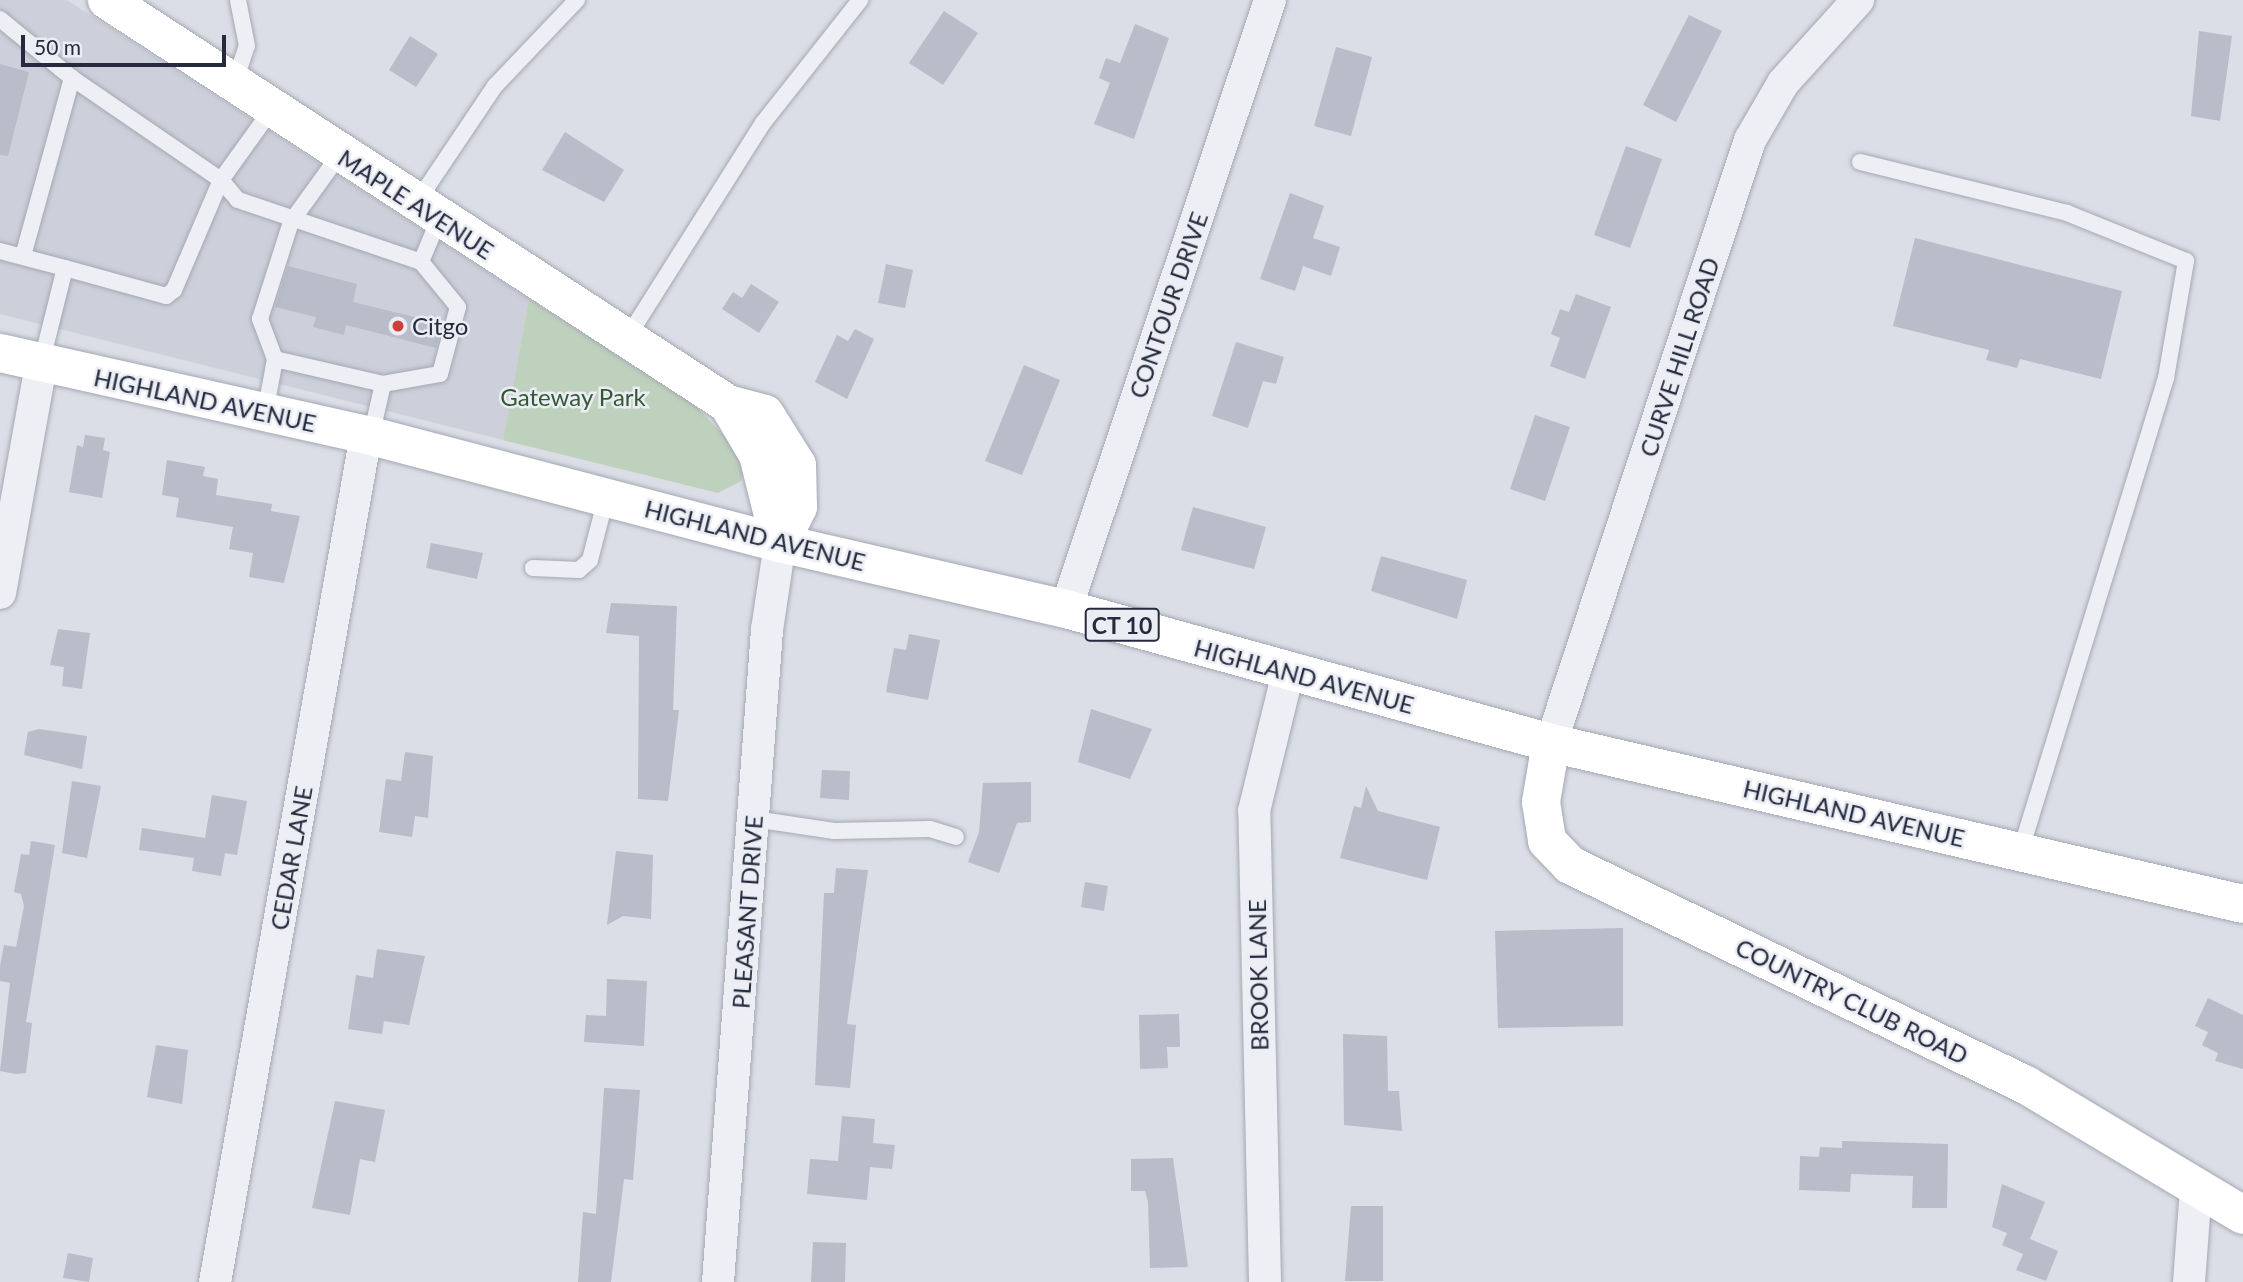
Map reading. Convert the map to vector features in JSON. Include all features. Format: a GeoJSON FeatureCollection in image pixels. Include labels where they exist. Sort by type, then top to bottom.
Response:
{"type":"FeatureCollection","features":[{"type":"Feature","properties":{"kind":"main road","name":"MAPLE AVENUE"},"geometry":{"type":"LineString","coordinates":[[107,0],[427,212],[728,404],[758,455],[780,543]]}},
{"type":"Feature","properties":{"kind":"main road","name":"HIGHLAND AVENUE"},"geometry":{"type":"LineString","coordinates":[[0,353],[369,435],[780,543],[1066,609],[1288,673],[1551,743],[2243,904]]}},
{"type":"Feature","properties":{"kind":"main road","name":"COUNTRY CLUB ROAD"},"geometry":{"type":"LineString","coordinates":[[1551,743],[1543,815],[1547,841],[1570,865],[2026,1085],[2243,1215]]}},
{"type":"Feature","properties":{"kind":"street","name":"CONTOUR DRIVE"},"geometry":{"type":"LineString","coordinates":[[1066,609],[1270,0]]}},
{"type":"Feature","properties":{"kind":"street","name":"CURVE HILL ROAD"},"geometry":{"type":"LineString","coordinates":[[1551,743],[1751,140],[1783,83],[1858,0]]}},
{"type":"Feature","properties":{"kind":"street"},"geometry":{"type":"LineString","coordinates":[[0,593],[41,364]]}},
{"type":"Feature","properties":{"kind":"street","name":"CEDAR LANE"},"geometry":{"type":"LineString","coordinates":[[215,1282],[369,435]]}},
{"type":"Feature","properties":{"kind":"street","name":"PLEASANT DRIVE"},"geometry":{"type":"LineString","coordinates":[[718,1282],[767,630],[780,543]]}},
{"type":"Feature","properties":{"kind":"street","name":"BROOK LANE"},"geometry":{"type":"LineString","coordinates":[[1265,1282],[1254,811],[1288,673]]}},
{"type":"Feature","properties":{"kind":"street"},"geometry":{"type":"LineString","coordinates":[[2189,1282],[2196,1188]]}},
{"type":"Feature","properties":{"kind":"lane"},"geometry":{"type":"LineString","coordinates":[[234,84],[247,46],[238,0]]}},
{"type":"Feature","properties":{"kind":"lane"},"geometry":{"type":"LineString","coordinates":[[421,262],[427,212],[495,86],[577,0]]}},
{"type":"Feature","properties":{"kind":"lane"},"geometry":{"type":"LineString","coordinates":[[627,338],[763,124],[860,0]]}},
{"type":"Feature","properties":{"kind":"lane"},"geometry":{"type":"LineString","coordinates":[[0,19],[72,78],[221,180],[239,200],[291,222],[421,262],[458,307],[440,374],[383,384],[275,359]]}},
{"type":"Feature","properties":{"kind":"lane"},"geometry":{"type":"LineString","coordinates":[[23,256],[72,78]]}},
{"type":"Feature","properties":{"kind":"lane"},"geometry":{"type":"LineString","coordinates":[[0,251],[166,296],[182,276],[221,180],[272,109]]}},
{"type":"Feature","properties":{"kind":"lane"},"geometry":{"type":"LineString","coordinates":[[265,413],[275,359],[260,319],[291,222],[340,154]]}},
{"type":"Feature","properties":{"kind":"lane"},"geometry":{"type":"LineString","coordinates":[[1860,162],[2067,213],[2186,261],[2166,378],[2020,852]]}},
{"type":"Feature","properties":{"kind":"lane"},"geometry":{"type":"LineString","coordinates":[[41,364],[65,268]]}},
{"type":"Feature","properties":{"kind":"lane"},"geometry":{"type":"LineString","coordinates":[[369,435],[383,384]]}},
{"type":"Feature","properties":{"kind":"lane"},"geometry":{"type":"LineString","coordinates":[[534,568],[561,573],[585,565],[606,498]]}},
{"type":"Feature","properties":{"kind":"lane"},"geometry":{"type":"LineString","coordinates":[[754,819],[834,831],[930,829],[956,837]]}},
{"type":"Feature","properties":{"kind":"shaded area"},"geometry":{"type":"Polygon","coordinates":[[[0,0],[67,0],[529,299],[503,440],[0,314],[0,0]]]}},
{"type":"Feature","properties":{"kind":"green space","name":"Gateway Park"},"geometry":{"type":"Polygon","coordinates":[[[529,299],[692,402],[730,442],[744,468],[741,481],[718,493],[503,440],[529,299]]]}},
{"type":"Feature","properties":{"kind":"building"},"geometry":{"type":"Polygon","coordinates":[[[944,11],[978,33],[943,85],[909,63],[944,11]]]}},
{"type":"Feature","properties":{"kind":"building"},"geometry":{"type":"Polygon","coordinates":[[[1689,15],[1722,31],[1676,122],[1643,105],[1689,15]]]}},
{"type":"Feature","properties":{"kind":"building"},"geometry":{"type":"Polygon","coordinates":[[[1135,24],[1169,38],[1134,139],[1094,124],[1110,83],[1099,78],[1106,58],[1120,63],[1135,24]]]}},
{"type":"Feature","properties":{"kind":"building"},"geometry":{"type":"Polygon","coordinates":[[[2199,31],[2232,36],[2220,121],[2191,116],[2199,31]]]}},
{"type":"Feature","properties":{"kind":"building"},"geometry":{"type":"Polygon","coordinates":[[[410,36],[438,54],[416,87],[389,70],[410,36]]]}},
{"type":"Feature","properties":{"kind":"building"},"geometry":{"type":"Polygon","coordinates":[[[1336,47],[1372,57],[1351,136],[1314,126],[1336,47]]]}},
{"type":"Feature","properties":{"kind":"building"},"geometry":{"type":"Polygon","coordinates":[[[0,64],[29,72],[8,156],[0,155],[0,64]]]}},
{"type":"Feature","properties":{"kind":"building"},"geometry":{"type":"Polygon","coordinates":[[[565,132],[624,170],[604,202],[542,170],[565,132]]]}},
{"type":"Feature","properties":{"kind":"building"},"geometry":{"type":"Polygon","coordinates":[[[1626,146],[1662,159],[1630,248],[1594,235],[1626,146]]]}},
{"type":"Feature","properties":{"kind":"building"},"geometry":{"type":"Polygon","coordinates":[[[1290,193],[1324,206],[1313,238],[1340,247],[1331,276],[1303,266],[1295,291],[1260,279],[1290,193]]]}},
{"type":"Feature","properties":{"kind":"building"},"geometry":{"type":"Polygon","coordinates":[[[1915,238],[2122,291],[2101,379],[2020,359],[2017,368],[1986,360],[1989,350],[1893,326],[1915,238]]]}},
{"type":"Feature","properties":{"kind":"building"},"geometry":{"type":"Polygon","coordinates":[[[886,264],[913,270],[905,308],[878,303],[886,264]]]}},
{"type":"Feature","properties":{"kind":"building"},"geometry":{"type":"Polygon","coordinates":[[[288,266],[357,284],[353,302],[443,324],[436,348],[346,325],[344,335],[313,327],[316,317],[275,307],[288,266]]]}},
{"type":"Feature","properties":{"kind":"building"},"geometry":{"type":"Polygon","coordinates":[[[751,284],[779,302],[759,333],[722,309],[733,292],[742,298],[751,284]]]}},
{"type":"Feature","properties":{"kind":"building"},"geometry":{"type":"Polygon","coordinates":[[[1576,294],[1611,307],[1585,379],[1550,366],[1560,338],[1551,334],[1560,309],[1569,312],[1576,294]]]}},
{"type":"Feature","properties":{"kind":"building"},"geometry":{"type":"Polygon","coordinates":[[[855,329],[874,339],[847,399],[815,382],[837,335],[848,341],[855,329]]]}},
{"type":"Feature","properties":{"kind":"building"},"geometry":{"type":"Polygon","coordinates":[[[1236,342],[1284,357],[1276,384],[1263,381],[1248,428],[1212,416],[1236,342]]]}},
{"type":"Feature","properties":{"kind":"building"},"geometry":{"type":"Polygon","coordinates":[[[1024,365],[1060,380],[1022,475],[985,461],[1024,365]]]}},
{"type":"Feature","properties":{"kind":"building"},"geometry":{"type":"Polygon","coordinates":[[[1535,415],[1570,427],[1545,501],[1510,489],[1535,415]]]}},
{"type":"Feature","properties":{"kind":"building"},"geometry":{"type":"Polygon","coordinates":[[[85,435],[105,438],[103,450],[110,452],[102,498],[69,492],[77,445],[83,447],[85,435]]]}},
{"type":"Feature","properties":{"kind":"building"},"geometry":{"type":"Polygon","coordinates":[[[167,460],[205,467],[203,476],[218,479],[216,495],[272,504],[271,511],[300,516],[284,583],[249,577],[253,553],[229,549],[233,527],[176,517],[179,498],[162,495],[167,460]]]}},
{"type":"Feature","properties":{"kind":"building"},"geometry":{"type":"Polygon","coordinates":[[[1193,507],[1266,527],[1254,569],[1181,550],[1193,507]]]}},
{"type":"Feature","properties":{"kind":"building"},"geometry":{"type":"Polygon","coordinates":[[[431,543],[483,553],[477,579],[426,568],[431,543]]]}},
{"type":"Feature","properties":{"kind":"building"},"geometry":{"type":"Polygon","coordinates":[[[1381,556],[1467,580],[1457,619],[1371,591],[1381,556]]]}},
{"type":"Feature","properties":{"kind":"building"},"geometry":{"type":"Polygon","coordinates":[[[611,603],[677,606],[673,710],[679,710],[668,801],[638,799],[639,636],[606,633],[611,603]]]}},
{"type":"Feature","properties":{"kind":"building"},"geometry":{"type":"Polygon","coordinates":[[[58,629],[90,633],[82,689],[62,686],[64,667],[50,665],[58,629]]]}},
{"type":"Feature","properties":{"kind":"building"},"geometry":{"type":"Polygon","coordinates":[[[909,634],[940,640],[928,700],[886,692],[894,648],[906,650],[909,634]]]}},
{"type":"Feature","properties":{"kind":"building"},"geometry":{"type":"Polygon","coordinates":[[[1091,709],[1152,729],[1130,779],[1078,762],[1091,709]]]}},
{"type":"Feature","properties":{"kind":"building"},"geometry":{"type":"Polygon","coordinates":[[[39,729],[87,736],[82,769],[24,755],[28,732],[39,729]]]}},
{"type":"Feature","properties":{"kind":"building"},"geometry":{"type":"Polygon","coordinates":[[[405,752],[433,756],[428,818],[415,816],[412,837],[379,832],[386,779],[401,781],[405,752]]]}},
{"type":"Feature","properties":{"kind":"building"},"geometry":{"type":"Polygon","coordinates":[[[822,770],[850,771],[849,800],[820,798],[822,770]]]}},
{"type":"Feature","properties":{"kind":"building"},"geometry":{"type":"Polygon","coordinates":[[[72,781],[101,786],[87,858],[62,853],[72,781]]]}},
{"type":"Feature","properties":{"kind":"building"},"geometry":{"type":"Polygon","coordinates":[[[1031,782],[1031,822],[1017,823],[999,873],[968,862],[979,832],[983,783],[1031,782]]]}},
{"type":"Feature","properties":{"kind":"building"},"geometry":{"type":"Polygon","coordinates":[[[1366,786],[1378,811],[1440,827],[1427,880],[1340,858],[1354,806],[1361,808],[1366,786]]]}},
{"type":"Feature","properties":{"kind":"building"},"geometry":{"type":"Polygon","coordinates":[[[212,795],[247,801],[237,855],[225,853],[221,876],[192,871],[194,858],[139,850],[142,828],[205,838],[212,795]]]}},
{"type":"Feature","properties":{"kind":"building"},"geometry":{"type":"Polygon","coordinates":[[[31,841],[55,845],[26,1022],[32,1023],[26,1073],[16,1074],[0,1071],[10,983],[0,981],[0,966],[4,945],[16,947],[24,906],[21,894],[14,892],[21,854],[29,855],[31,841]]]}},
{"type":"Feature","properties":{"kind":"building"},"geometry":{"type":"Polygon","coordinates":[[[616,851],[653,855],[651,919],[623,916],[607,925],[616,851]]]}},
{"type":"Feature","properties":{"kind":"building"},"geometry":{"type":"Polygon","coordinates":[[[836,868],[868,870],[847,1024],[856,1025],[850,1088],[815,1085],[824,893],[834,893],[836,868]]]}},
{"type":"Feature","properties":{"kind":"building"},"geometry":{"type":"Polygon","coordinates":[[[1085,882],[1108,886],[1104,911],[1081,907],[1085,882]]]}},
{"type":"Feature","properties":{"kind":"building"},"geometry":{"type":"Polygon","coordinates":[[[1623,928],[1623,1026],[1498,1028],[1495,931],[1623,928]]]}},
{"type":"Feature","properties":{"kind":"building"},"geometry":{"type":"Polygon","coordinates":[[[377,949],[425,956],[409,1025],[384,1021],[382,1034],[348,1029],[356,975],[373,978],[377,949]]]}},
{"type":"Feature","properties":{"kind":"building"},"geometry":{"type":"Polygon","coordinates":[[[607,979],[647,981],[644,1046],[584,1042],[586,1015],[606,1016],[607,979]]]}},
{"type":"Feature","properties":{"kind":"building"},"geometry":{"type":"Polygon","coordinates":[[[2208,998],[2243,1015],[2243,1069],[2215,1061],[2218,1053],[2202,1045],[2208,1032],[2195,1026],[2208,998]]]}},
{"type":"Feature","properties":{"kind":"building"},"geometry":{"type":"Polygon","coordinates":[[[1179,1014],[1180,1047],[1167,1047],[1168,1068],[1140,1069],[1139,1015],[1179,1014]]]}},
{"type":"Feature","properties":{"kind":"building"},"geometry":{"type":"Polygon","coordinates":[[[1343,1034],[1387,1036],[1388,1091],[1399,1091],[1402,1131],[1344,1125],[1343,1034]]]}},
{"type":"Feature","properties":{"kind":"building"},"geometry":{"type":"Polygon","coordinates":[[[156,1045],[188,1050],[182,1104],[147,1097],[156,1045]]]}},
{"type":"Feature","properties":{"kind":"building"},"geometry":{"type":"Polygon","coordinates":[[[604,1088],[640,1090],[633,1180],[624,1179],[611,1282],[578,1282],[583,1212],[596,1214],[604,1088]]]}},
{"type":"Feature","properties":{"kind":"building"},"geometry":{"type":"Polygon","coordinates":[[[335,1101],[385,1110],[375,1162],[360,1159],[350,1215],[312,1208],[335,1101]]]}},
{"type":"Feature","properties":{"kind":"building"},"geometry":{"type":"Polygon","coordinates":[[[842,1116],[875,1119],[873,1143],[895,1145],[892,1169],[870,1167],[867,1200],[807,1194],[810,1159],[838,1161],[842,1116]]]}},
{"type":"Feature","properties":{"kind":"building"},"geometry":{"type":"Polygon","coordinates":[[[1842,1141],[1948,1144],[1947,1208],[1912,1208],[1913,1176],[1851,1174],[1850,1192],[1799,1190],[1800,1156],[1819,1157],[1820,1147],[1842,1148],[1842,1141]]]}},
{"type":"Feature","properties":{"kind":"building"},"geometry":{"type":"Polygon","coordinates":[[[1173,1158],[1188,1267],[1150,1268],[1148,1202],[1145,1191],[1131,1191],[1131,1159],[1173,1158]]]}},
{"type":"Feature","properties":{"kind":"building"},"geometry":{"type":"Polygon","coordinates":[[[2002,1184],[2045,1202],[2030,1239],[2058,1251],[2046,1281],[2016,1270],[2023,1254],[2002,1245],[2007,1233],[1992,1227],[2002,1184]]]}},
{"type":"Feature","properties":{"kind":"building"},"geometry":{"type":"Polygon","coordinates":[[[1351,1206],[1383,1206],[1383,1281],[1345,1281],[1351,1206]]]}},
{"type":"Feature","properties":{"kind":"building"},"geometry":{"type":"Polygon","coordinates":[[[813,1242],[846,1243],[845,1282],[811,1282],[813,1242]]]}},
{"type":"Feature","properties":{"kind":"building"},"geometry":{"type":"Polygon","coordinates":[[[68,1253],[93,1258],[89,1282],[63,1278],[68,1253]]]}},
{"type":"Feature","properties":{"kind":"place","name":"Citgo"},"geometry":{"type":"Point","coordinates":[398,326]}}]}
